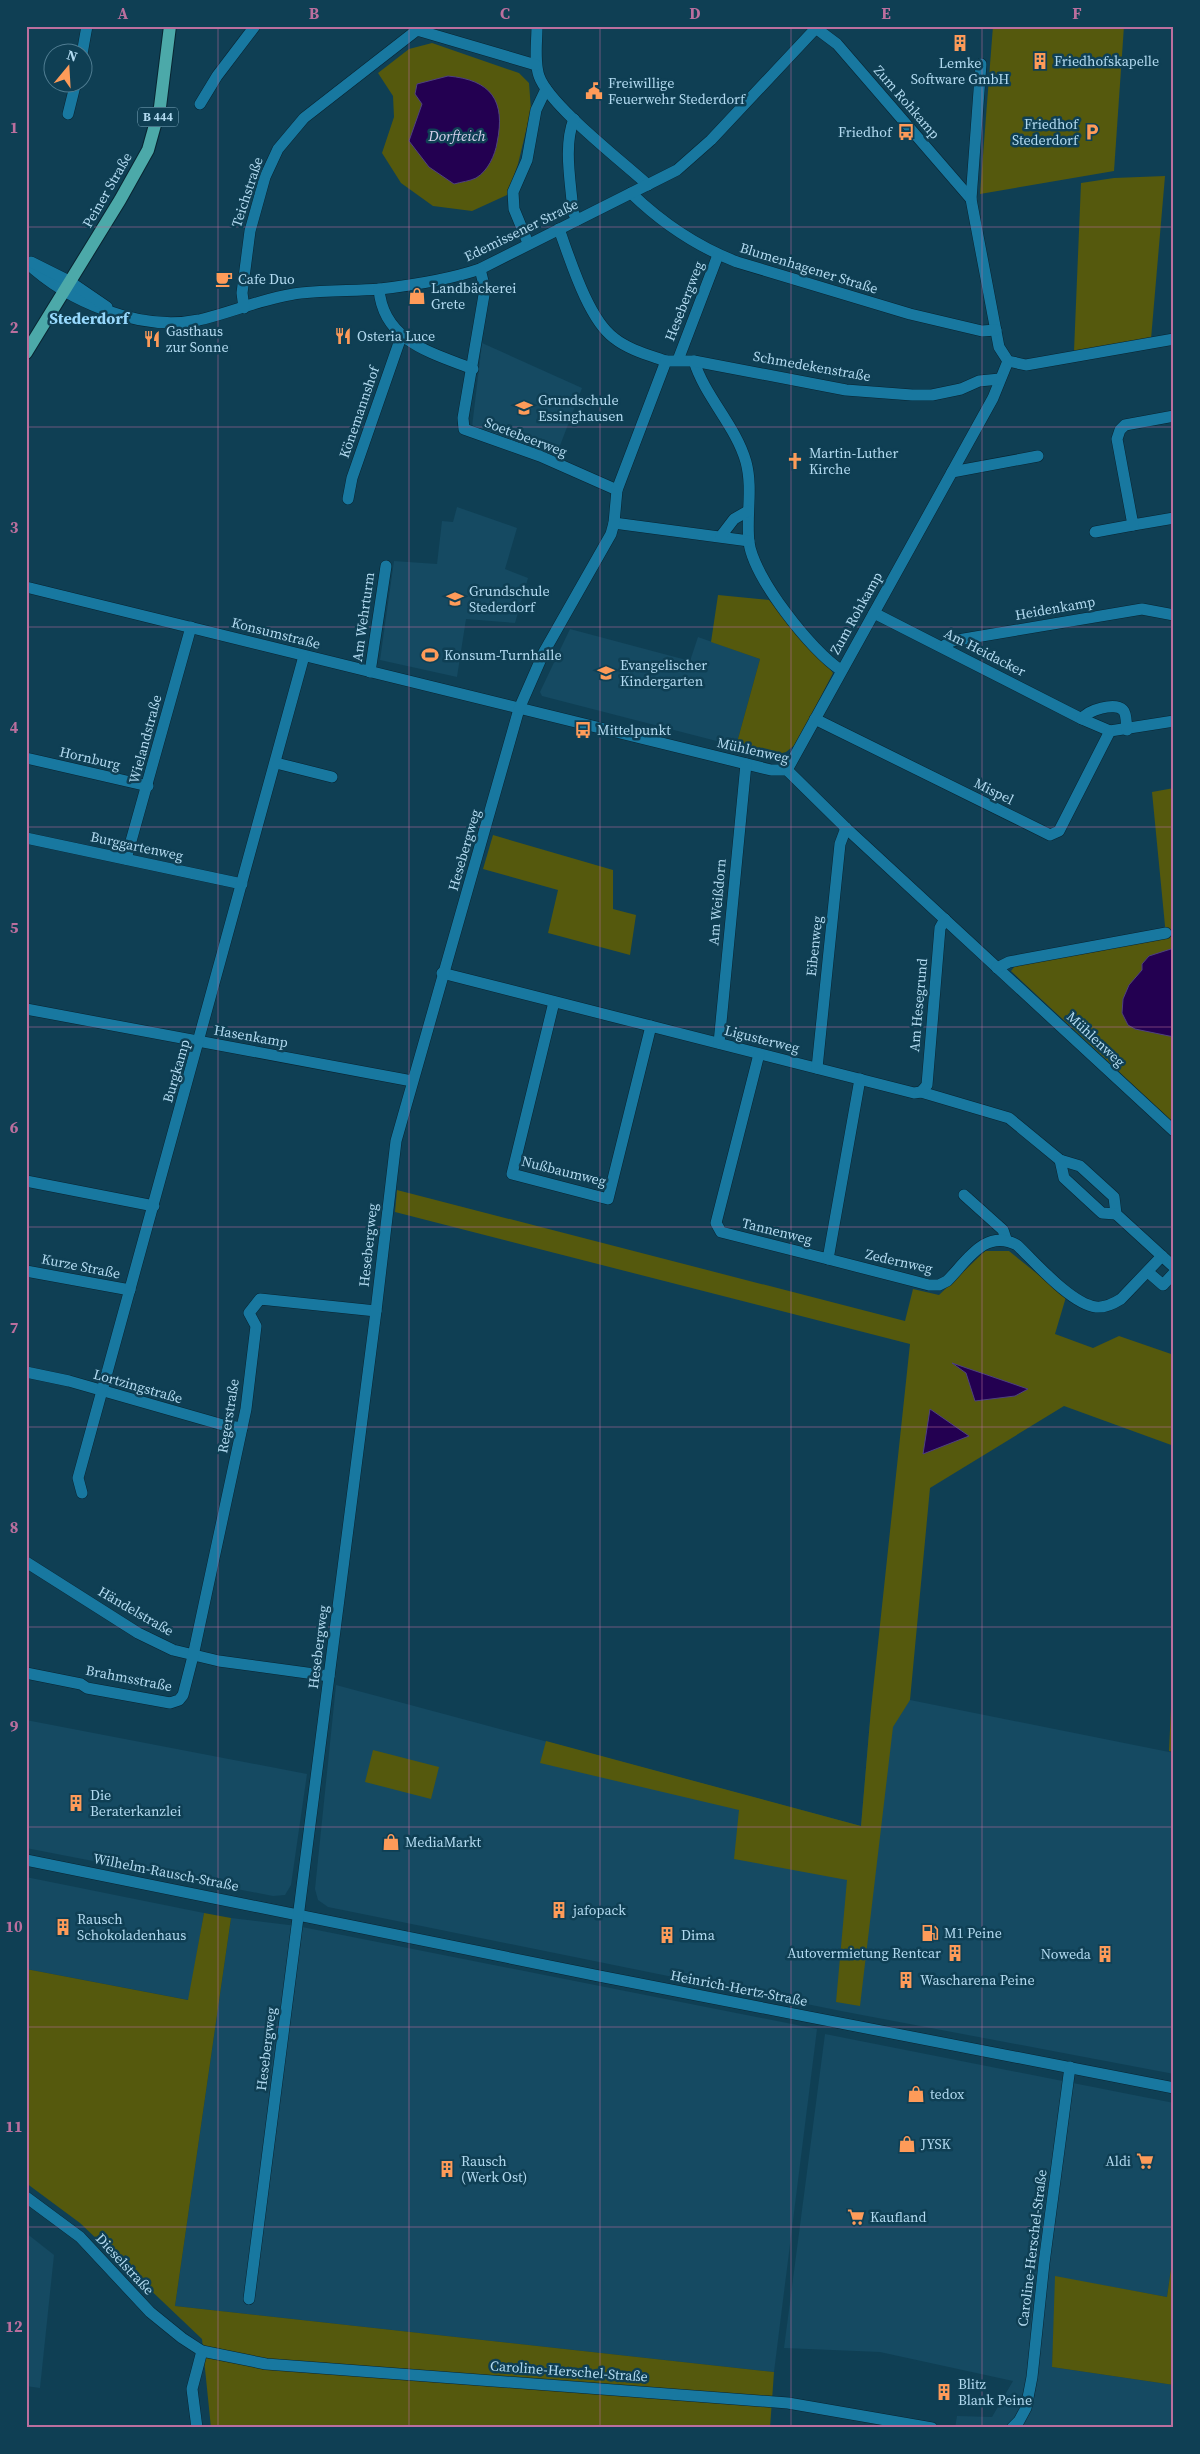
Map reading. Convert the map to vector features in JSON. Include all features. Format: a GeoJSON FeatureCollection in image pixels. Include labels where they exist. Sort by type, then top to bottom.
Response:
{"type":"FeatureCollection","features":[{"type":"Feature","properties":{"kind":"main road","name":"Peiner Straße"},"geometry":{"type":"LineString","coordinates":[[26,354],[120,200],[148,150],[160,107],[170,26]]}},
{"type":"Feature","properties":{"kind":"street"},"geometry":{"type":"LineString","coordinates":[[84,42],[87,26]]}},
{"type":"Feature","properties":{"kind":"street"},"geometry":{"type":"LineString","coordinates":[[200,104],[216,76],[255,26]]}},
{"type":"Feature","properties":{"kind":"street"},"geometry":{"type":"LineString","coordinates":[[537,26],[536,65],[546,89],[574,119],[648,184]]}},
{"type":"Feature","properties":{"kind":"street","name":"Edemissener Straße"},"geometry":{"type":"LineString","coordinates":[[26,261],[66,286],[113,311],[135,318],[161,322],[196,320],[244,308],[288,294],[379,289],[457,277],[480,269],[528,243],[677,170],[693,157],[816,27]]}},
{"type":"Feature","properties":{"kind":"street","name":"Zum Rohkamp"},"geometry":{"type":"LineString","coordinates":[[816,27],[837,44],[971,199]]}},
{"type":"Feature","properties":{"kind":"street","name":"Teichstraße"},"geometry":{"type":"LineString","coordinates":[[244,308],[242,293],[250,231],[265,176],[278,149],[304,118],[414,28],[536,65]]}},
{"type":"Feature","properties":{"kind":"street"},"geometry":{"type":"LineString","coordinates":[[981,64],[971,199],[999,347],[1008,362],[1026,365],[1174,339]]}},
{"type":"Feature","properties":{"kind":"street"},"geometry":{"type":"LineString","coordinates":[[528,243],[514,209],[513,192],[527,160],[536,110],[546,89]]}},
{"type":"Feature","properties":{"kind":"street"},"geometry":{"type":"LineString","coordinates":[[68,114],[74,92]]}},
{"type":"Feature","properties":{"kind":"street"},"geometry":{"type":"LineString","coordinates":[[574,119],[571,126],[569,154],[573,212],[577,220]]}},
{"type":"Feature","properties":{"kind":"street","name":"Blumenhagener Straße"},"geometry":{"type":"LineString","coordinates":[[631,193],[650,211],[718,254],[910,314],[982,332],[996,330]]}},
{"type":"Feature","properties":{"kind":"street","name":"Schmedekenstraße"},"geometry":{"type":"LineString","coordinates":[[559,228],[586,299],[611,337],[626,346],[672,361],[694,361],[846,390],[932,395],[960,389],[979,381],[1000,379]]}},
{"type":"Feature","properties":{"kind":"street","name":"Hesebergweg"},"geometry":{"type":"LineString","coordinates":[[249,2299],[376,1311],[392,1159],[442,973],[528,684],[614,524],[617,490],[718,254]]}},
{"type":"Feature","properties":{"kind":"street","name":"Soetebeerweg"},"geometry":{"type":"LineString","coordinates":[[480,269],[485,288],[473,369],[463,418],[464,429],[540,456],[617,490]]}},
{"type":"Feature","properties":{"kind":"street"},"geometry":{"type":"LineString","coordinates":[[379,289],[384,308],[401,337],[427,351],[473,369]]}},
{"type":"Feature","properties":{"kind":"street","name":"Könemannshof"},"geometry":{"type":"LineString","coordinates":[[348,499],[352,478],[401,337]]}},
{"type":"Feature","properties":{"kind":"street"},"geometry":{"type":"LineString","coordinates":[[694,361],[698,374],[737,441],[746,461],[749,484],[748,511],[751,555],[768,590],[829,662],[841,670]]}},
{"type":"Feature","properties":{"kind":"street","name":"Zum Rohkamp"},"geometry":{"type":"LineString","coordinates":[[788,770],[841,670],[992,398],[1008,362]]}},
{"type":"Feature","properties":{"kind":"street"},"geometry":{"type":"LineString","coordinates":[[1132,525],[1117,439],[1120,430],[1125,425],[1174,416]]}},
{"type":"Feature","properties":{"kind":"street"},"geometry":{"type":"LineString","coordinates":[[952,472],[1038,456]]}},
{"type":"Feature","properties":{"kind":"street"},"geometry":{"type":"LineString","coordinates":[[721,536],[734,519],[748,511]]}},
{"type":"Feature","properties":{"kind":"street"},"geometry":{"type":"LineString","coordinates":[[1095,532],[1174,518]]}},
{"type":"Feature","properties":{"kind":"street"},"geometry":{"type":"LineString","coordinates":[[614,524],[749,541]]}},
{"type":"Feature","properties":{"kind":"street","name":"Am Wehrturm"},"geometry":{"type":"LineString","coordinates":[[370,672],[386,566]]}},
{"type":"Feature","properties":{"kind":"street","name":"Konsumstraße"},"geometry":{"type":"LineString","coordinates":[[26,587],[519,709]]}},
{"type":"Feature","properties":{"kind":"street","name":"Heidenkamp"},"geometry":{"type":"LineString","coordinates":[[942,647],[952,641],[1142,609],[1174,615]]}},
{"type":"Feature","properties":{"kind":"street","name":"Am Heidacker"},"geometry":{"type":"LineString","coordinates":[[874,612],[1082,719],[1110,731],[1127,730],[1174,721]]}},
{"type":"Feature","properties":{"kind":"street","name":"Wielandstraße"},"geometry":{"type":"LineString","coordinates":[[126,859],[191,627]]}},
{"type":"Feature","properties":{"kind":"street","name":"Burgkamp"},"geometry":{"type":"LineString","coordinates":[[82,1493],[78,1478],[200,1042],[304,656]]}},
{"type":"Feature","properties":{"kind":"street"},"geometry":{"type":"LineString","coordinates":[[1082,719],[1089,712],[1115,707],[1121,708],[1125,713],[1127,730]]}},
{"type":"Feature","properties":{"kind":"street","name":"Mühlenweg"},"geometry":{"type":"LineString","coordinates":[[519,709],[771,770],[788,770],[846,828],[1174,1131]]}},
{"type":"Feature","properties":{"kind":"street","name":"Mispel"},"geometry":{"type":"LineString","coordinates":[[815,719],[1050,835],[1059,831],[1110,731]]}},
{"type":"Feature","properties":{"kind":"street","name":"Hornburg"},"geometry":{"type":"LineString","coordinates":[[26,758],[148,786]]}},
{"type":"Feature","properties":{"kind":"street"},"geometry":{"type":"LineString","coordinates":[[276,762],[332,777]]}},
{"type":"Feature","properties":{"kind":"street","name":"Am Weißdorn"},"geometry":{"type":"LineString","coordinates":[[719,1044],[746,764]]}},
{"type":"Feature","properties":{"kind":"street","name":"Eibenweg"},"geometry":{"type":"LineString","coordinates":[[817,1068],[840,844],[846,828]]}},
{"type":"Feature","properties":{"kind":"street","name":"Burggartenweg"},"geometry":{"type":"LineString","coordinates":[[26,838],[242,884]]}},
{"type":"Feature","properties":{"kind":"street","name":"Am Hesegrund"},"geometry":{"type":"LineString","coordinates":[[921,1092],[927,1085],[940,928],[945,919]]}},
{"type":"Feature","properties":{"kind":"street"},"geometry":{"type":"LineString","coordinates":[[997,968],[1009,962],[1166,933]]}},
{"type":"Feature","properties":{"kind":"street","name":"Ligusterweg"},"geometry":{"type":"LineString","coordinates":[[442,973],[914,1093],[921,1092],[1010,1118],[1060,1160],[1080,1166],[1114,1198],[1116,1214],[1174,1267]]}},
{"type":"Feature","properties":{"kind":"street","name":"Nußbaumweg"},"geometry":{"type":"LineString","coordinates":[[554,1002],[512,1174],[608,1199],[651,1026]]}},
{"type":"Feature","properties":{"kind":"street","name":"Hasenkamp"},"geometry":{"type":"LineString","coordinates":[[26,1008],[412,1081]]}},
{"type":"Feature","properties":{"kind":"street","name":"Tannenweg"},"geometry":{"type":"LineString","coordinates":[[759,1054],[716,1223],[721,1232],[828,1259],[860,1079]]}},
{"type":"Feature","properties":{"kind":"street","name":"Ligusterweg"},"geometry":{"type":"LineString","coordinates":[[1060,1160],[1064,1178],[1102,1214],[1116,1214]]}},
{"type":"Feature","properties":{"kind":"street"},"geometry":{"type":"LineString","coordinates":[[26,1181],[154,1206]]}},
{"type":"Feature","properties":{"kind":"street"},"geometry":{"type":"LineString","coordinates":[[964,1195],[1003,1230],[1006,1239],[1017,1245],[1073,1297],[1096,1307],[1113,1304],[1121,1299],[1162,1256]]}},
{"type":"Feature","properties":{"kind":"street","name":"Zedernweg"},"geometry":{"type":"LineString","coordinates":[[828,1259],[929,1285],[939,1285],[947,1282],[982,1245],[996,1239],[1006,1239]]}},
{"type":"Feature","properties":{"kind":"street","name":"Kurze Straße"},"geometry":{"type":"LineString","coordinates":[[26,1271],[130,1290]]}},
{"type":"Feature","properties":{"kind":"street"},"geometry":{"type":"LineString","coordinates":[[1148,1272],[1163,1285],[1174,1273]]}},
{"type":"Feature","properties":{"kind":"street","name":"Regerstraße"},"geometry":{"type":"LineString","coordinates":[[193,1656],[242,1428],[256,1326],[249,1313],[260,1299],[376,1311]]}},
{"type":"Feature","properties":{"kind":"street","name":"Lortzingstraße"},"geometry":{"type":"LineString","coordinates":[[26,1372],[223,1425],[242,1428]]}},
{"type":"Feature","properties":{"kind":"street","name":"Händelstraße"},"geometry":{"type":"LineString","coordinates":[[26,1562],[138,1633],[173,1650],[193,1656],[329,1676]]}},
{"type":"Feature","properties":{"kind":"street","name":"Brahmsstraße"},"geometry":{"type":"LineString","coordinates":[[26,1674],[170,1703],[179,1700],[183,1695],[193,1656]]}},
{"type":"Feature","properties":{"kind":"street","name":"Wilhelm-Rausch-Straße"},"geometry":{"type":"LineString","coordinates":[[26,1860],[299,1914]]}},
{"type":"Feature","properties":{"kind":"street","name":"Heinrich-Hertz-Straße"},"geometry":{"type":"LineString","coordinates":[[299,1914],[599,1976],[1174,2088]]}},
{"type":"Feature","properties":{"kind":"street","name":"Caroline-Herschel-Straße"},"geometry":{"type":"LineString","coordinates":[[1012,2428],[1019,2421],[1026,2408],[1032,2377],[1045,2253],[1070,2067]]}},
{"type":"Feature","properties":{"kind":"street","name":"Dieselstraße"},"geometry":{"type":"LineString","coordinates":[[26,2197],[80,2237],[156,2318],[202,2351]]}},
{"type":"Feature","properties":{"kind":"street"},"geometry":{"type":"LineString","coordinates":[[197,2428],[192,2389],[202,2351]]}},
{"type":"Feature","properties":{"kind":"street","name":"Caroline-Herschel-Straße"},"geometry":{"type":"LineString","coordinates":[[202,2351],[266,2364],[788,2403],[932,2428]]}},
{"type":"Feature","properties":{"kind":"shaded area"},"geometry":{"type":"Polygon","coordinates":[[[993,26],[1124,26],[1114,171],[980,194],[993,26]]]}},
{"type":"Feature","properties":{"kind":"shaded area"},"geometry":{"type":"Polygon","coordinates":[[[432,43],[519,73],[529,83],[531,110],[518,164],[507,195],[472,211],[433,206],[401,183],[382,153],[394,117],[393,96],[378,73],[409,49],[432,43]]]}},
{"type":"Feature","properties":{"kind":"shaded area"},"geometry":{"type":"Polygon","coordinates":[[[1165,176],[1151,339],[1074,351],[1081,183],[1114,178],[1165,176]]]}},
{"type":"Feature","properties":{"kind":"shaded area","name":"Grundschule Essinghausen"},"geometry":{"type":"Polygon","coordinates":[[[482,343],[582,388],[556,456],[472,427],[482,343]]]}},
{"type":"Feature","properties":{"kind":"shaded area","name":"Grundschule Stederdorf"},"geometry":{"type":"Polygon","coordinates":[[[457,507],[517,528],[505,569],[528,578],[515,623],[466,619],[457,677],[380,660],[394,561],[437,564],[442,521],[453,522],[457,507]]]}},
{"type":"Feature","properties":{"kind":"shaded area"},"geometry":{"type":"Polygon","coordinates":[[[718,595],[769,600],[833,673],[796,744],[786,752],[767,757],[736,746],[760,659],[711,642],[718,595]]]}},
{"type":"Feature","properties":{"kind":"shaded area"},"geometry":{"type":"Polygon","coordinates":[[[570,629],[690,661],[698,637],[760,659],[736,746],[542,696],[540,692],[570,629]]]}},
{"type":"Feature","properties":{"kind":"shaded area"},"geometry":{"type":"Polygon","coordinates":[[[1174,788],[1174,1123],[1011,971],[1022,963],[1166,936],[1152,792],[1174,788]]]}},
{"type":"Feature","properties":{"kind":"shaded area"},"geometry":{"type":"Polygon","coordinates":[[[493,835],[613,870],[613,909],[636,915],[630,955],[548,933],[558,890],[483,869],[493,835]]]}},
{"type":"Feature","properties":{"kind":"shaded area"},"geometry":{"type":"Polygon","coordinates":[[[397,1190],[905,1321],[913,1289],[939,1295],[985,1251],[1009,1251],[1066,1297],[1055,1334],[1093,1348],[1119,1336],[1174,1355],[1174,1446],[1064,1406],[930,1488],[910,1700],[893,1727],[860,2006],[836,2002],[847,1880],[734,1859],[739,1810],[540,1763],[546,1741],[861,1826],[871,1709],[910,1344],[395,1212],[397,1190]]]}},
{"type":"Feature","properties":{"kind":"shaded area"},"geometry":{"type":"Polygon","coordinates":[[[1174,1643],[1174,1752],[1169,1751],[1174,1643]]]}},
{"type":"Feature","properties":{"kind":"shaded area"},"geometry":{"type":"Polygon","coordinates":[[[336,1685],[861,1826],[871,1709],[910,1700],[1174,1753],[1174,2074],[841,2011],[328,1907],[318,1900],[315,1889],[336,1685]]]}},
{"type":"Feature","properties":{"kind":"shaded area"},"geometry":{"type":"Polygon","coordinates":[[[26,1720],[307,1774],[291,1885],[285,1895],[273,1896],[26,1848],[26,1720]]]}},
{"type":"Feature","properties":{"kind":"shaded area"},"geometry":{"type":"Polygon","coordinates":[[[373,1750],[439,1767],[431,1799],[365,1782],[373,1750]]]}},
{"type":"Feature","properties":{"kind":"shaded area"},"geometry":{"type":"Polygon","coordinates":[[[26,1877],[204,1913],[189,2000],[26,1969],[26,1877]]]}},
{"type":"Feature","properties":{"kind":"shaded area"},"geometry":{"type":"Polygon","coordinates":[[[204,1913],[231,1918],[175,2306],[774,2372],[770,2428],[211,2428],[202,2339],[80,2223],[26,2183],[26,1969],[188,2000],[204,1913]]]}},
{"type":"Feature","properties":{"kind":"shaded area"},"geometry":{"type":"Polygon","coordinates":[[[231,1918],[297,1926],[817,2029],[774,2372],[175,2306],[231,1918]]]}},
{"type":"Feature","properties":{"kind":"shaded area"},"geometry":{"type":"Polygon","coordinates":[[[825,2034],[1174,2103],[1174,2247],[1167,2297],[1056,2277],[1052,2367],[1174,2385],[1174,2428],[955,2428],[957,2416],[992,2417],[1013,2381],[880,2352],[784,2348],[825,2034]]]}},
{"type":"Feature","properties":{"kind":"shaded area"},"geometry":{"type":"Polygon","coordinates":[[[26,2233],[54,2255],[40,2388],[26,2386],[26,2233]]]}},
{"type":"Feature","properties":{"kind":"shaded area"},"geometry":{"type":"Polygon","coordinates":[[[1174,2247],[1174,2385],[1052,2367],[1055,2276],[1167,2297],[1174,2247]]]}},
{"type":"Feature","properties":{"kind":"water","name":"Dorfteich"},"geometry":{"type":"Polygon","coordinates":[[[448,76],[463,78],[485,88],[497,104],[499,115],[499,128],[493,158],[476,178],[454,184],[429,167],[409,141],[422,104],[415,94],[417,84],[448,76]]]}},
{"type":"Feature","properties":{"kind":"water"},"geometry":{"type":"Polygon","coordinates":[[[1174,948],[1174,1037],[1135,1029],[1128,1025],[1122,1013],[1123,999],[1129,985],[1142,970],[1142,964],[1149,956],[1174,948]]]}},
{"type":"Feature","properties":{"kind":"water"},"geometry":{"type":"Polygon","coordinates":[[[952,1363],[1028,1389],[1015,1396],[975,1401],[966,1373],[952,1363]]]}},
{"type":"Feature","properties":{"kind":"water"},"geometry":{"type":"Polygon","coordinates":[[[930,1409],[969,1436],[923,1454],[930,1409]]]}},
{"type":"Feature","properties":{"kind":"place","name":"Lemke Software GmbH"},"geometry":{"type":"Point","coordinates":[960,43]}},
{"type":"Feature","properties":{"kind":"place","name":"Friedhofskapelle"},"geometry":{"type":"Point","coordinates":[1040,61]}},
{"type":"Feature","properties":{"kind":"place","name":"Freiwillige Feuerwehr Stederdorf"},"geometry":{"type":"Point","coordinates":[594,91]}},
{"type":"Feature","properties":{"kind":"place","name":"Friedhof"},"geometry":{"type":"Point","coordinates":[906,132]}},
{"type":"Feature","properties":{"kind":"place","name":"Friedhof Stederdorf"},"geometry":{"type":"Point","coordinates":[1092,132]}},
{"type":"Feature","properties":{"kind":"place","name":"Cafe Duo"},"geometry":{"type":"Point","coordinates":[224,279]}},
{"type":"Feature","properties":{"kind":"place","name":"Landbäckerei Grete"},"geometry":{"type":"Point","coordinates":[417,296]}},
{"type":"Feature","properties":{"kind":"place","name":"Osteria Luce"},"geometry":{"type":"Point","coordinates":[343,336]}},
{"type":"Feature","properties":{"kind":"place","name":"Gasthaus zur Sonne"},"geometry":{"type":"Point","coordinates":[152,339]}},
{"type":"Feature","properties":{"kind":"place","name":"Grundschule Essinghausen"},"geometry":{"type":"Point","coordinates":[524,408]}},
{"type":"Feature","properties":{"kind":"place","name":"Martin-Luther Kirche"},"geometry":{"type":"Point","coordinates":[795,461]}},
{"type":"Feature","properties":{"kind":"place","name":"Grundschule Stederdorf"},"geometry":{"type":"Point","coordinates":[455,599]}},
{"type":"Feature","properties":{"kind":"place","name":"Konsum-Turnhalle"},"geometry":{"type":"Point","coordinates":[430,655]}},
{"type":"Feature","properties":{"kind":"place","name":"Evangelischer Kindergarten"},"geometry":{"type":"Point","coordinates":[606,673]}},
{"type":"Feature","properties":{"kind":"place","name":"Mittelpunkt"},"geometry":{"type":"Point","coordinates":[583,730]}},
{"type":"Feature","properties":{"kind":"place","name":"Die Beraterkanzlei"},"geometry":{"type":"Point","coordinates":[76,1803]}},
{"type":"Feature","properties":{"kind":"place","name":"MediaMarkt"},"geometry":{"type":"Point","coordinates":[391,1842]}},
{"type":"Feature","properties":{"kind":"place","name":"jafopack"},"geometry":{"type":"Point","coordinates":[559,1910]}},
{"type":"Feature","properties":{"kind":"place","name":"Rausch Schokoladenhaus"},"geometry":{"type":"Point","coordinates":[63,1927]}},
{"type":"Feature","properties":{"kind":"place","name":"M1 Peine"},"geometry":{"type":"Point","coordinates":[930,1933]}},
{"type":"Feature","properties":{"kind":"place","name":"Dima"},"geometry":{"type":"Point","coordinates":[667,1935]}},
{"type":"Feature","properties":{"kind":"place","name":"Autovermietung Rentcar"},"geometry":{"type":"Point","coordinates":[955,1953]}},
{"type":"Feature","properties":{"kind":"place","name":"Noweda"},"geometry":{"type":"Point","coordinates":[1105,1954]}},
{"type":"Feature","properties":{"kind":"place","name":"Wascharena Peine"},"geometry":{"type":"Point","coordinates":[906,1980]}},
{"type":"Feature","properties":{"kind":"place","name":"tedox"},"geometry":{"type":"Point","coordinates":[916,2094]}},
{"type":"Feature","properties":{"kind":"place","name":"JYSK"},"geometry":{"type":"Point","coordinates":[907,2144]}},
{"type":"Feature","properties":{"kind":"place","name":"Aldi"},"geometry":{"type":"Point","coordinates":[1145,2161]}},
{"type":"Feature","properties":{"kind":"place","name":"Rausch (Werk Ost)"},"geometry":{"type":"Point","coordinates":[447,2169]}},
{"type":"Feature","properties":{"kind":"place","name":"Kaufland"},"geometry":{"type":"Point","coordinates":[856,2217]}},
{"type":"Feature","properties":{"kind":"place","name":"Blitz Blank Peine"},"geometry":{"type":"Point","coordinates":[944,2392]}},
{"type":"Feature","properties":{"kind":"district","name":"Stederdorf"},"geometry":{"type":"Point","coordinates":[89,318]}}]}
